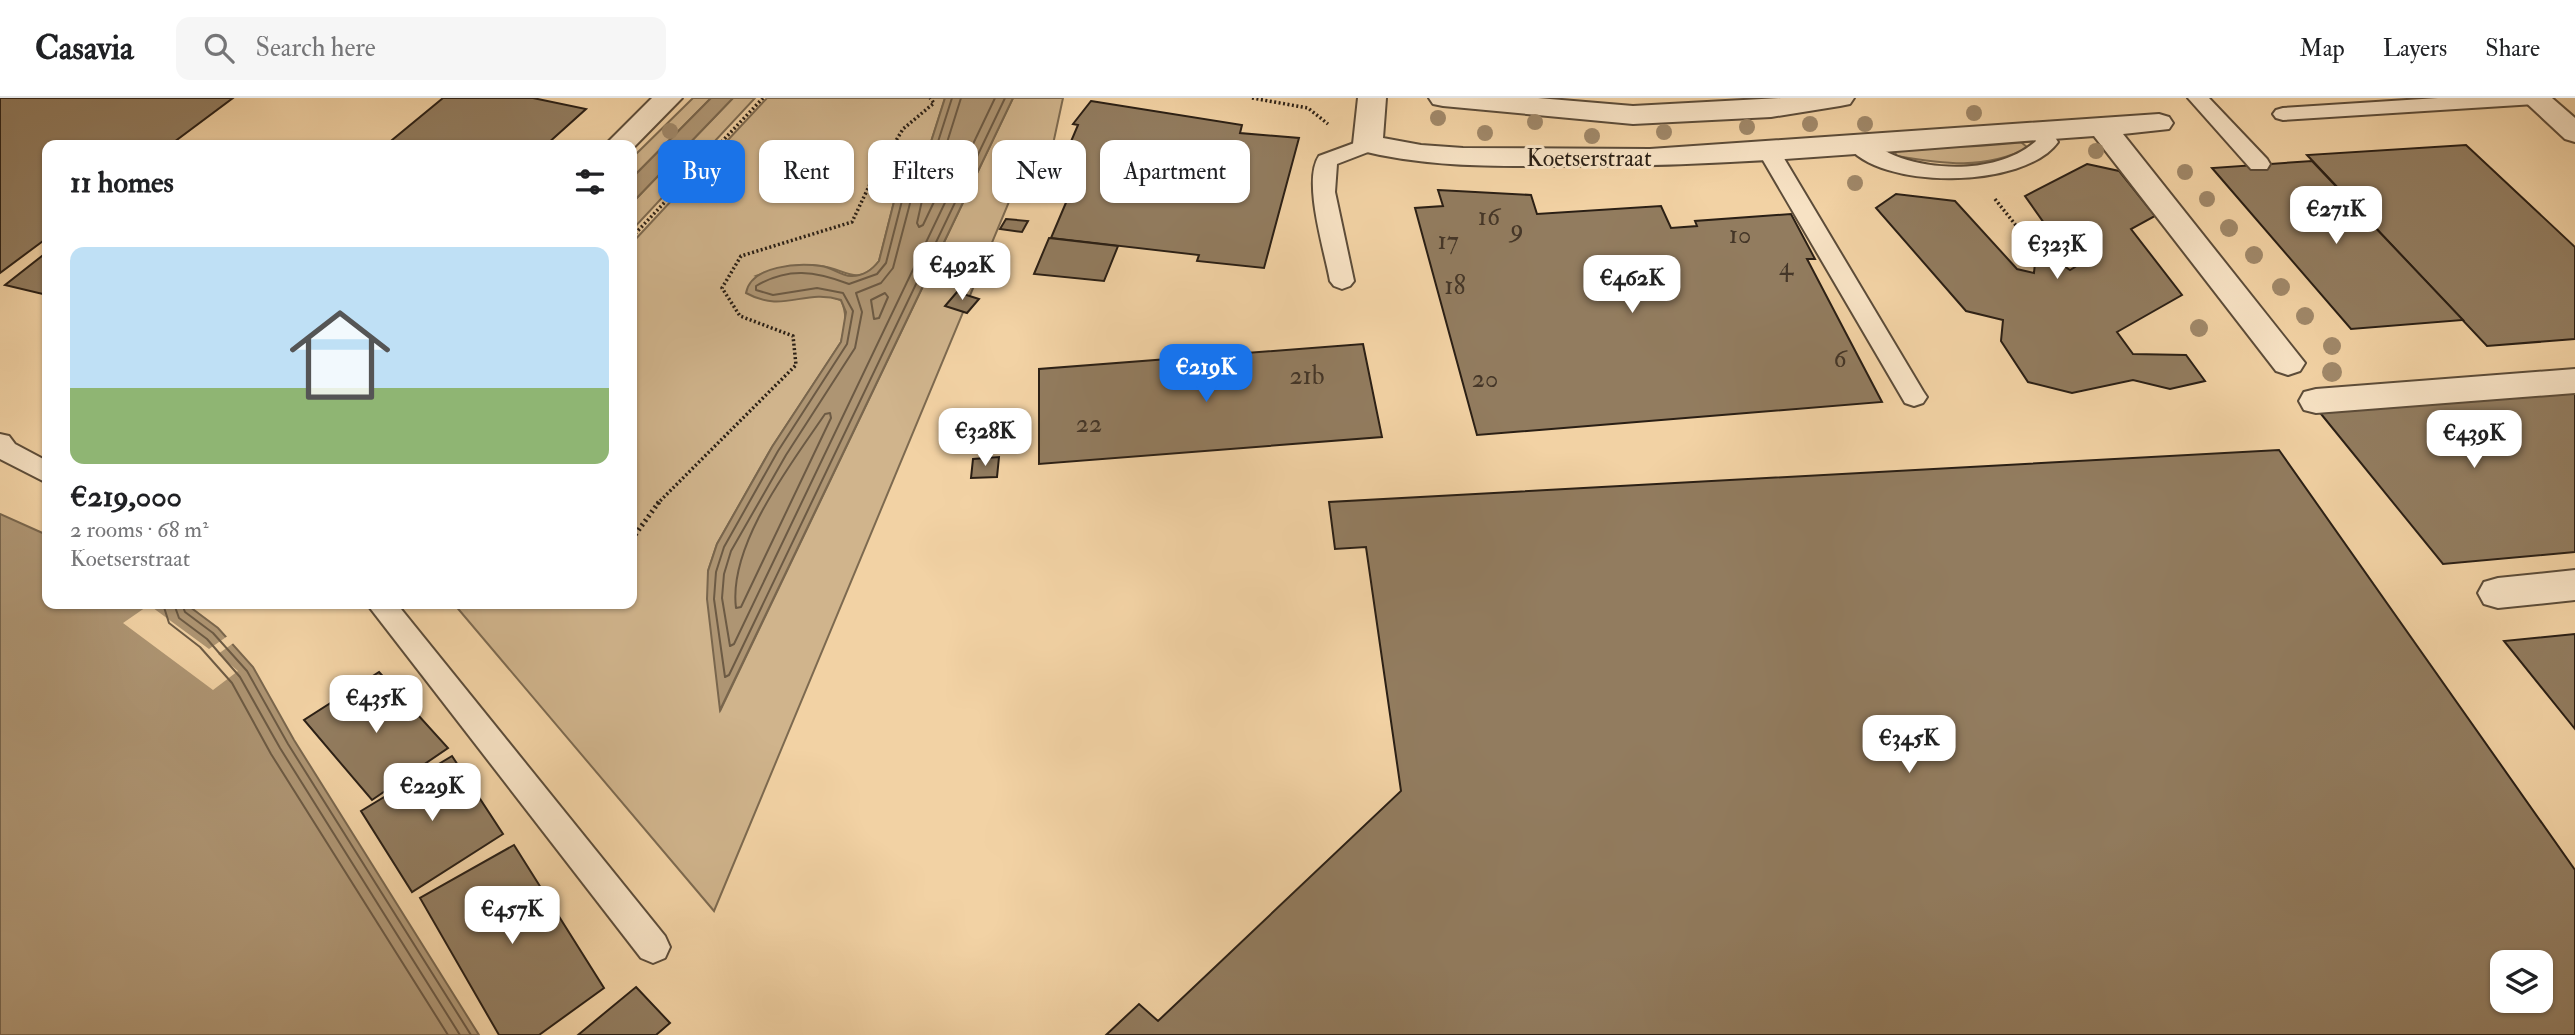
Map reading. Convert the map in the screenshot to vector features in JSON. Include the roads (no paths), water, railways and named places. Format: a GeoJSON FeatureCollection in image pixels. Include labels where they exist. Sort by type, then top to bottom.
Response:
{"type":"FeatureCollection","features":[{"type":"Feature","properties":{"kind":"street"},"geometry":{"type":"LineString","coordinates":[[624,140],[668,98]]}},
{"type":"Feature","properties":{"kind":"street"},"geometry":{"type":"LineString","coordinates":[[1368,144],[1372,98]]}},
{"type":"Feature","properties":{"kind":"street"},"geometry":{"type":"LineString","coordinates":[[1443,98],[1633,115],[1695,105],[1771,108],[1840,98]]}},
{"type":"Feature","properties":{"kind":"street"},"geometry":{"type":"LineString","coordinates":[[1449,99],[1472,98]]}},
{"type":"Feature","properties":{"kind":"street"},"geometry":{"type":"LineString","coordinates":[[2535,98],[2543,98]]}},
{"type":"Feature","properties":{"kind":"street"},"geometry":{"type":"LineString","coordinates":[[2535,98],[2575,133]]}},
{"type":"Feature","properties":{"kind":"street","name":"Koetserstraat"},"geometry":{"type":"LineString","coordinates":[[1368,144],[1421,154],[1463,157],[1588,159],[1769,150],[2159,123]]}},
{"type":"Feature","properties":{"kind":"street"},"geometry":{"type":"LineString","coordinates":[[2103,128],[2288,363]]}},
{"type":"Feature","properties":{"kind":"street"},"geometry":{"type":"LineString","coordinates":[[2316,401],[2575,381]]}},
{"type":"Feature","properties":{"kind":"street"},"geometry":{"type":"LineString","coordinates":[[2498,593],[2575,585]]}},
{"type":"Feature","properties":{"kind":"lane"},"geometry":{"type":"LineString","coordinates":[[2198,98],[2259,164]]}},
{"type":"Feature","properties":{"kind":"lane"},"geometry":{"type":"LineString","coordinates":[[2283,114],[2535,98]]}},
{"type":"Feature","properties":{"kind":"lane"},"geometry":{"type":"LineString","coordinates":[[1857,144],[1867,154],[1895,164],[1975,173],[2006,166],[2038,154],[2047,142],[2042,132]]}},
{"type":"Feature","properties":{"kind":"lane"},"geometry":{"type":"LineString","coordinates":[[1342,281],[1324,192],[1327,161],[1368,144]]}},
{"type":"Feature","properties":{"kind":"lane"},"geometry":{"type":"LineString","coordinates":[[1769,150],[1914,397]]}},
{"type":"Feature","properties":{"kind":"lane"},"geometry":{"type":"LineString","coordinates":[[0,443],[6,451],[42,470]]}},
{"type":"Feature","properties":{"kind":"lane"},"geometry":{"type":"LineString","coordinates":[[385,609],[653,947]]}},
{"type":"Feature","properties":{"kind":"water"},"geometry":{"type":"Polygon","coordinates":[[[711,98],[733,98],[693,140],[670,140],[711,98]]]}},
{"type":"Feature","properties":{"kind":"water"},"geometry":{"type":"Polygon","coordinates":[[[945,98],[1013,98],[978,171],[978,140],[932,140],[945,98]]]}},
{"type":"Feature","properties":{"kind":"water"},"geometry":{"type":"Polygon","coordinates":[[[658,152],[658,176],[637,198],[637,173],[658,152]]]}},
{"type":"Feature","properties":{"kind":"water"},"geometry":{"type":"Polygon","coordinates":[[[894,203],[963,203],[720,710],[707,599],[708,571],[717,544],[772,447],[841,342],[846,312],[841,300],[828,297],[772,301],[746,293],[757,277],[777,268],[821,266],[844,275],[856,276],[864,274],[879,261],[894,203]]]}},
{"type":"Feature","properties":{"kind":"water"},"geometry":{"type":"Polygon","coordinates":[[[0,514],[42,533],[42,609],[193,609],[218,628],[253,667],[294,740],[479,1035],[0,1035],[0,514]]]}}]}
